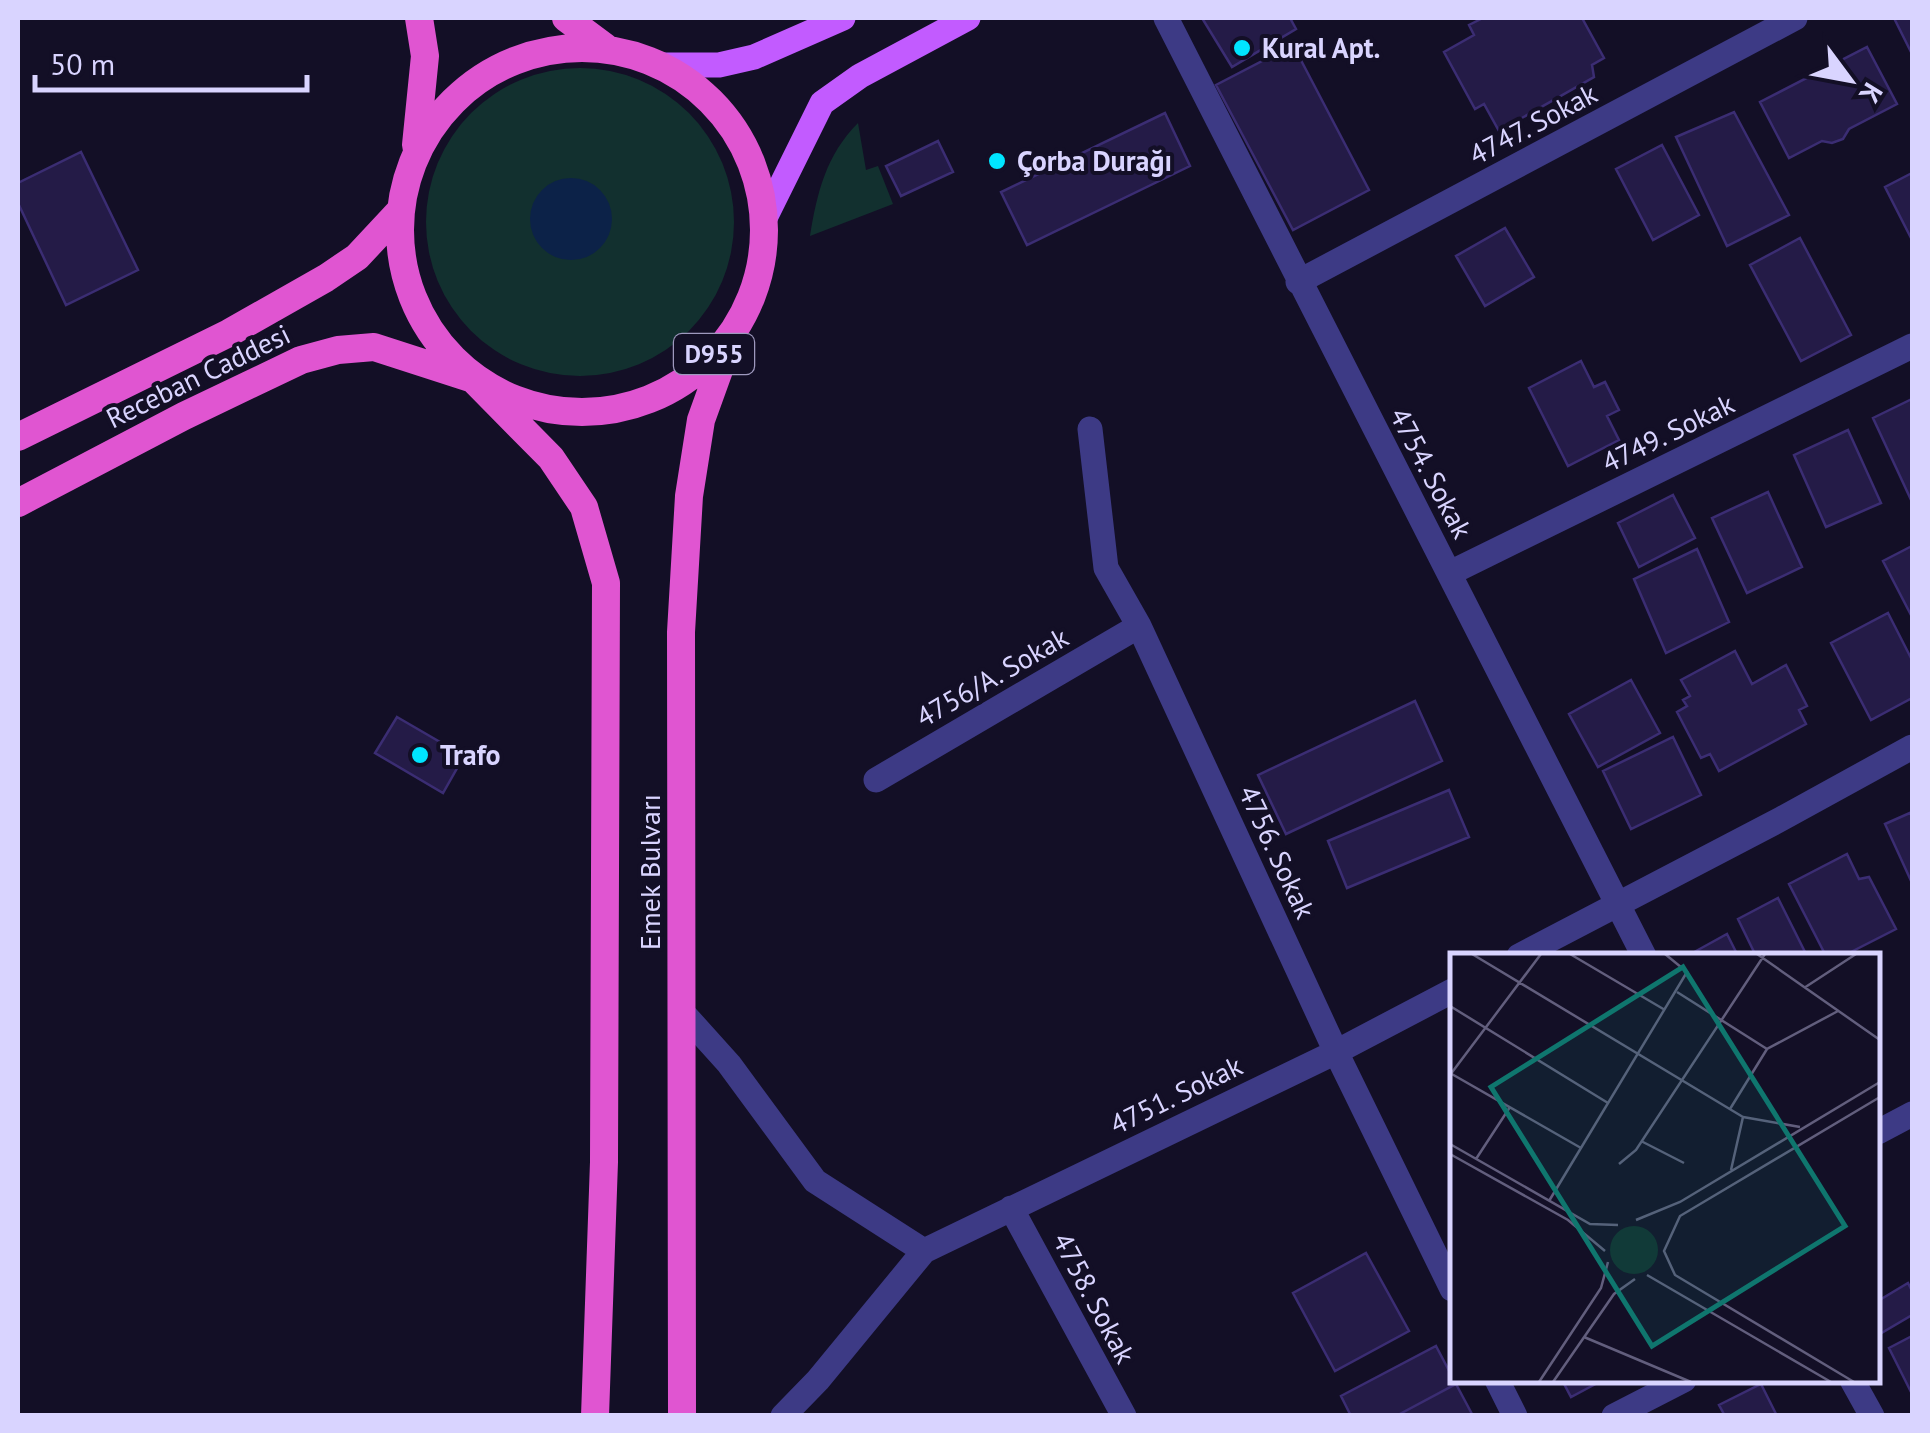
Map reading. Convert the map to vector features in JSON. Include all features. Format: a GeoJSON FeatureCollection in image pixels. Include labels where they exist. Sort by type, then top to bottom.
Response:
{"type":"FeatureCollection","features":[{"type":"Feature","properties":{"kind":"highway"},"geometry":{"type":"LineString","coordinates":[[416,150],[424,56],[419,18]]}},
{"type":"Feature","properties":{"kind":"highway"},"geometry":{"type":"LineString","coordinates":[[566,18],[605,47]]}},
{"type":"Feature","properties":{"kind":"highway","name":"D955"},"geometry":{"type":"LineString","coordinates":[[605,47],[666,65],[716,104],[751,156],[765,218],[758,282],[732,335],[692,377],[640,404],[583,414],[525,405],[473,378],[429,333],[403,275],[399,212],[416,150],[448,103],[494,68],[548,48],[605,47]]}},
{"type":"Feature","properties":{"kind":"highway","name":"Receban Caddesi"},"geometry":{"type":"LineString","coordinates":[[18,437],[228,333],[326,278],[356,257],[399,212]]}},
{"type":"Feature","properties":{"kind":"highway","name":"Emek Bulvarı"},"geometry":{"type":"LineString","coordinates":[[682,1416],[681,632],[690,496],[700,420],[732,335]]}},
{"type":"Feature","properties":{"kind":"highway","name":"Receban Caddesi"},"geometry":{"type":"LineString","coordinates":[[18,503],[234,392],[302,360],[338,350],[374,348],[473,378]]}},
{"type":"Feature","properties":{"kind":"highway","name":"Emek Bulvarı"},"geometry":{"type":"LineString","coordinates":[[473,378],[551,458],[584,507],[606,583],[604,1162],[595,1416]]}},
{"type":"Feature","properties":{"kind":"main road"},"geometry":{"type":"LineString","coordinates":[[666,65],[720,65],[754,57],[842,18]]}},
{"type":"Feature","properties":{"kind":"main road"},"geometry":{"type":"LineString","coordinates":[[765,218],[822,102],[860,76],[968,18]]}},
{"type":"Feature","properties":{"kind":"street","name":"4754. Sokak"},"geometry":{"type":"LineString","coordinates":[[1166,18],[1643,953]]}},
{"type":"Feature","properties":{"kind":"street","name":"4747. Sokak"},"geometry":{"type":"LineString","coordinates":[[1298,282],[1753,28],[1795,18]]}},
{"type":"Feature","properties":{"kind":"street","name":"4749. Sokak"},"geometry":{"type":"LineString","coordinates":[[1450,574],[1912,346]]}},
{"type":"Feature","properties":{"kind":"street","name":"4756. Sokak"},"geometry":{"type":"LineString","coordinates":[[1090,429],[1106,568],[1139,626],[1336,1052],[1450,1285]]}},
{"type":"Feature","properties":{"kind":"street","name":"4756/A. Sokak"},"geometry":{"type":"LineString","coordinates":[[876,780],[1139,626]]}},
{"type":"Feature","properties":{"kind":"street"},"geometry":{"type":"LineString","coordinates":[[1525,953],[1912,747]]}},
{"type":"Feature","properties":{"kind":"street","name":"4751. Sokak"},"geometry":{"type":"LineString","coordinates":[[924,1250],[1336,1052],[1450,991]]}},
{"type":"Feature","properties":{"kind":"street"},"geometry":{"type":"LineString","coordinates":[[683,1013],[728,1064],[815,1180],[884,1228],[924,1250],[818,1380],[783,1416]]}},
{"type":"Feature","properties":{"kind":"street"},"geometry":{"type":"LineString","coordinates":[[1880,1131],[1912,1114]]}},
{"type":"Feature","properties":{"kind":"street","name":"4758. Sokak"},"geometry":{"type":"LineString","coordinates":[[1012,1208],[1124,1416]]}},
{"type":"Feature","properties":{"kind":"street"},"geometry":{"type":"LineString","coordinates":[[1499,1383],[1514,1416]]}},
{"type":"Feature","properties":{"kind":"street"},"geometry":{"type":"LineString","coordinates":[[1614,1416],[1678,1383]]}},
{"type":"Feature","properties":{"kind":"street"},"geometry":{"type":"LineString","coordinates":[[1854,1383],[1872,1416]]}},
{"type":"Feature","properties":{"kind":"green space"},"geometry":{"type":"Polygon","coordinates":[[[580,68],[610,71],[639,80],[666,94],[689,113],[708,136],[722,163],[731,192],[731,252],[722,281],[708,308],[689,331],[666,350],[639,364],[610,373],[580,376],[550,373],[521,364],[494,350],[471,331],[452,308],[438,281],[429,252],[426,222],[429,192],[438,163],[452,136],[471,113],[494,94],[521,80],[550,71],[580,68]]]}},
{"type":"Feature","properties":{"kind":"green space"},"geometry":{"type":"Polygon","coordinates":[[[858,123],[866,170],[878,166],[893,204],[810,236],[825,175],[838,148],[858,123]]]}},
{"type":"Feature","properties":{"kind":"water"},"geometry":{"type":"Polygon","coordinates":[[[571,178],[587,181],[600,190],[609,203],[609,235],[600,248],[587,257],[571,260],[555,257],[542,248],[533,235],[530,219],[533,203],[542,190],[555,181],[571,178]]]}},
{"type":"Feature","properties":{"kind":"building","name":"Kural Apt."},"geometry":{"type":"Polygon","coordinates":[[[1202,18],[1290,18],[1296,29],[1232,67],[1202,18]]]}},
{"type":"Feature","properties":{"kind":"building"},"geometry":{"type":"Polygon","coordinates":[[[1483,18],[1582,18],[1604,58],[1592,65],[1594,77],[1499,131],[1484,104],[1475,109],[1444,52],[1474,35],[1469,25],[1483,18]]]}},
{"type":"Feature","properties":{"kind":"building"},"geometry":{"type":"Polygon","coordinates":[[[1912,18],[1912,54],[1895,20],[1912,18]]]}},
{"type":"Feature","properties":{"kind":"building"},"geometry":{"type":"Polygon","coordinates":[[[1293,45],[1369,190],[1293,230],[1216,85],[1293,45]]]}},
{"type":"Feature","properties":{"kind":"building"},"geometry":{"type":"Polygon","coordinates":[[[1867,47],[1897,104],[1849,129],[1843,139],[1822,141],[1789,158],[1760,102],[1867,47]]]}},
{"type":"Feature","properties":{"kind":"building"},"geometry":{"type":"Polygon","coordinates":[[[1734,112],[1789,215],[1727,246],[1676,137],[1734,112]]]}},
{"type":"Feature","properties":{"kind":"building"},"geometry":{"type":"Polygon","coordinates":[[[1165,113],[1190,166],[1027,245],[1001,192],[1165,113]]]}},
{"type":"Feature","properties":{"kind":"building"},"geometry":{"type":"Polygon","coordinates":[[[938,141],[953,172],[901,196],[886,166],[938,141]]]}},
{"type":"Feature","properties":{"kind":"building"},"geometry":{"type":"Polygon","coordinates":[[[1662,145],[1699,215],[1653,240],[1616,169],[1662,145]]]}},
{"type":"Feature","properties":{"kind":"building"},"geometry":{"type":"Polygon","coordinates":[[[81,152],[138,270],[66,305],[18,203],[18,183],[81,152]]]}},
{"type":"Feature","properties":{"kind":"building"},"geometry":{"type":"Polygon","coordinates":[[[1912,173],[1912,240],[1885,187],[1912,173]]]}},
{"type":"Feature","properties":{"kind":"building"},"geometry":{"type":"Polygon","coordinates":[[[1505,228],[1534,277],[1485,306],[1456,256],[1505,228]]]}},
{"type":"Feature","properties":{"kind":"building"},"geometry":{"type":"Polygon","coordinates":[[[1800,238],[1851,335],[1801,361],[1750,265],[1800,238]]]}},
{"type":"Feature","properties":{"kind":"building"},"geometry":{"type":"Polygon","coordinates":[[[1581,361],[1594,387],[1605,382],[1619,410],[1607,416],[1619,440],[1568,466],[1529,388],[1581,361]]]}},
{"type":"Feature","properties":{"kind":"building"},"geometry":{"type":"Polygon","coordinates":[[[1912,399],[1912,502],[1873,418],[1912,399]]]}},
{"type":"Feature","properties":{"kind":"building"},"geometry":{"type":"Polygon","coordinates":[[[1848,430],[1881,503],[1826,527],[1794,455],[1848,430]]]}},
{"type":"Feature","properties":{"kind":"building"},"geometry":{"type":"Polygon","coordinates":[[[1768,492],[1802,567],[1747,593],[1712,518],[1768,492]]]}},
{"type":"Feature","properties":{"kind":"building"},"geometry":{"type":"Polygon","coordinates":[[[1673,495],[1695,538],[1639,567],[1618,523],[1673,495]]]}},
{"type":"Feature","properties":{"kind":"building"},"geometry":{"type":"Polygon","coordinates":[[[1912,546],[1912,617],[1883,561],[1912,546]]]}},
{"type":"Feature","properties":{"kind":"building"},"geometry":{"type":"Polygon","coordinates":[[[1697,549],[1729,622],[1666,653],[1634,579],[1697,549]]]}},
{"type":"Feature","properties":{"kind":"building"},"geometry":{"type":"Polygon","coordinates":[[[1888,613],[1912,660],[1912,698],[1871,720],[1831,643],[1888,613]]]}},
{"type":"Feature","properties":{"kind":"building"},"geometry":{"type":"Polygon","coordinates":[[[1735,651],[1752,684],[1786,665],[1807,706],[1799,710],[1806,724],[1719,771],[1710,754],[1701,758],[1677,712],[1687,706],[1683,700],[1690,696],[1681,680],[1735,651]]]}},
{"type":"Feature","properties":{"kind":"building"},"geometry":{"type":"Polygon","coordinates":[[[1631,680],[1660,733],[1598,767],[1569,714],[1631,680]]]}},
{"type":"Feature","properties":{"kind":"building"},"geometry":{"type":"Polygon","coordinates":[[[1415,701],[1442,761],[1286,834],[1258,775],[1415,701]]]}},
{"type":"Feature","properties":{"kind":"building","name":"Trafo"},"geometry":{"type":"Polygon","coordinates":[[[397,717],[464,756],[443,793],[375,753],[397,717]]]}},
{"type":"Feature","properties":{"kind":"building"},"geometry":{"type":"Polygon","coordinates":[[[1673,737],[1701,795],[1631,829],[1603,771],[1673,737]]]}},
{"type":"Feature","properties":{"kind":"building"},"geometry":{"type":"Polygon","coordinates":[[[1449,790],[1469,837],[1347,888],[1328,841],[1449,790]]]}},
{"type":"Feature","properties":{"kind":"building"},"geometry":{"type":"Polygon","coordinates":[[[1912,812],[1912,883],[1885,824],[1912,812]]]}},
{"type":"Feature","properties":{"kind":"building"},"geometry":{"type":"Polygon","coordinates":[[[1847,854],[1859,879],[1869,877],[1896,929],[1849,953],[1824,953],[1789,884],[1847,854]]]}},
{"type":"Feature","properties":{"kind":"building"},"geometry":{"type":"Polygon","coordinates":[[[1778,898],[1806,953],[1755,953],[1738,919],[1778,898]]]}},
{"type":"Feature","properties":{"kind":"building"},"geometry":{"type":"Polygon","coordinates":[[[1727,934],[1736,953],[1692,953],[1727,934]]]}},
{"type":"Feature","properties":{"kind":"building"},"geometry":{"type":"Polygon","coordinates":[[[1366,1253],[1409,1331],[1335,1371],[1293,1293],[1366,1253]]]}},
{"type":"Feature","properties":{"kind":"building"},"geometry":{"type":"Polygon","coordinates":[[[1908,1283],[1912,1315],[1880,1334],[1880,1300],[1908,1283]]]}},
{"type":"Feature","properties":{"kind":"building"},"geometry":{"type":"Polygon","coordinates":[[[1912,1336],[1912,1394],[1889,1348],[1912,1336]]]}},
{"type":"Feature","properties":{"kind":"building"},"geometry":{"type":"Polygon","coordinates":[[[1436,1346],[1450,1373],[1450,1383],[1456,1384],[1396,1416],[1351,1416],[1341,1396],[1436,1346]]]}},
{"type":"Feature","properties":{"kind":"building"},"geometry":{"type":"Polygon","coordinates":[[[1564,1383],[1597,1383],[1571,1397],[1564,1383]]]}},
{"type":"Feature","properties":{"kind":"building"},"geometry":{"type":"Polygon","coordinates":[[[1456,1384],[1473,1416],[1396,1416],[1456,1384]]]}},
{"type":"Feature","properties":{"kind":"building"},"geometry":{"type":"Polygon","coordinates":[[[1761,1384],[1777,1416],[1725,1416],[1719,1405],[1761,1384]]]}},
{"type":"Feature","properties":{"kind":"place","name":"Kural Apt."},"geometry":{"type":"Point","coordinates":[1242,48]}},
{"type":"Feature","properties":{"kind":"place","name":"Çorba Durağı"},"geometry":{"type":"Point","coordinates":[997,161]}},
{"type":"Feature","properties":{"kind":"place","name":"Trafo"},"geometry":{"type":"Point","coordinates":[420,755]}}]}
